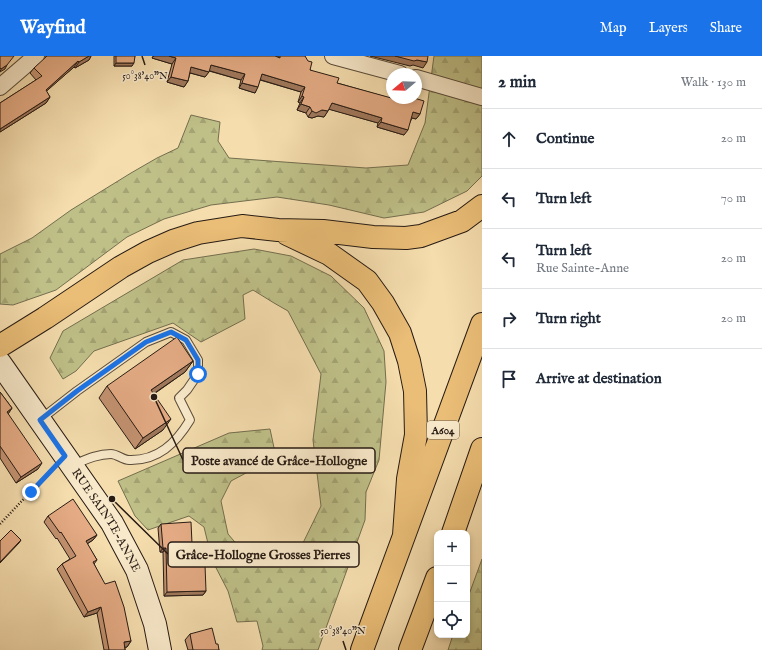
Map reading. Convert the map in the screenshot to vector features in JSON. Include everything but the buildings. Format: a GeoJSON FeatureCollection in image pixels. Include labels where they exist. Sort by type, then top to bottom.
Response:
{"type":"FeatureCollection","features":[{"type":"Feature","properties":{"kind":"highway"},"geometry":{"type":"LineString","coordinates":[[0,346],[121,267],[148,252],[198,232],[242,226],[278,230],[323,231],[373,237],[406,238],[421,236],[462,221],[482,206]]}},
{"type":"Feature","properties":{"kind":"highway"},"geometry":{"type":"LineString","coordinates":[[278,230],[329,254],[367,281],[383,303],[400,333],[409,361],[415,391],[416,435],[408,479],[402,540]]}},
{"type":"Feature","properties":{"kind":"highway","name":"A604"},"geometry":{"type":"LineString","coordinates":[[362,650],[482,324]]}},
{"type":"Feature","properties":{"kind":"highway"},"geometry":{"type":"LineString","coordinates":[[454,530],[482,450]]}},
{"type":"Feature","properties":{"kind":"highway"},"geometry":{"type":"LineString","coordinates":[[462,504],[482,490]]}},
{"type":"Feature","properties":{"kind":"highway"},"geometry":{"type":"LineString","coordinates":[[410,650],[434,586]]}},
{"type":"Feature","properties":{"kind":"main road","name":"RUE SAINTE-ANNE"},"geometry":{"type":"LineString","coordinates":[[0,363],[112,523],[137,570],[155,624],[160,650]]}},
{"type":"Feature","properties":{"kind":"street"},"geometry":{"type":"LineString","coordinates":[[0,87],[36,56]]}},
{"type":"Feature","properties":{"kind":"street"},"geometry":{"type":"LineString","coordinates":[[333,56],[386,70]]}},
{"type":"Feature","properties":{"kind":"street"},"geometry":{"type":"LineString","coordinates":[[422,80],[482,97]]}},
{"type":"Feature","properties":{"kind":"lane"},"geometry":{"type":"LineString","coordinates":[[40,420],[77,391],[146,342],[171,332],[186,340],[198,360],[198,374],[188,390],[179,398],[190,420],[181,435],[164,450],[150,458],[127,460],[113,454],[69,461]]}},
{"type":"Feature","properties":{"kind":"path"},"geometry":{"type":"LineString","coordinates":[[0,524],[69,461]]}},
{"type":"Feature","properties":{"kind":"green space"},"geometry":{"type":"Polygon","coordinates":[[[434,56],[482,56],[482,176],[467,191],[424,212],[384,218],[329,205],[277,197],[211,205],[164,219],[127,237],[56,290],[13,305],[0,304],[0,254],[32,238],[71,210],[131,173],[178,148],[191,115],[220,122],[218,141],[229,158],[366,168],[408,165],[425,123],[434,56]]]}},
{"type":"Feature","properties":{"kind":"green space"},"geometry":{"type":"Polygon","coordinates":[[[254,249],[291,256],[331,276],[364,308],[384,351],[386,382],[379,460],[366,492],[365,520],[318,650],[262,650],[263,646],[257,621],[237,622],[228,591],[212,560],[204,527],[189,516],[148,530],[135,516],[118,481],[229,433],[270,429],[276,457],[231,481],[221,501],[228,534],[245,554],[277,557],[302,545],[321,506],[313,440],[321,374],[288,311],[253,290],[243,295],[245,319],[201,342],[173,323],[94,351],[76,371],[63,379],[50,358],[63,331],[183,260],[254,249]]]}},
{"type":"Feature","properties":{"kind":"green space"},"geometry":{"type":"Polygon","coordinates":[[[482,559],[482,650],[448,650],[452,638],[470,638],[470,592],[482,559]]]}},
{"type":"Feature","properties":{"kind":"place","name":"Poste avancé de Grâce-Hollogne"},"geometry":{"type":"Point","coordinates":[154,397]}},
{"type":"Feature","properties":{"kind":"place","name":"Grâce-Hollogne Grosses Pierres"},"geometry":{"type":"Point","coordinates":[112,499]}},
{"type":"Feature","properties":{"kind":"route"},"geometry":{"type":"LineString","coordinates":[[31,492],[65,456],[40,420],[77,391],[146,342],[171,332],[186,340],[198,360],[198,374]]}}]}
